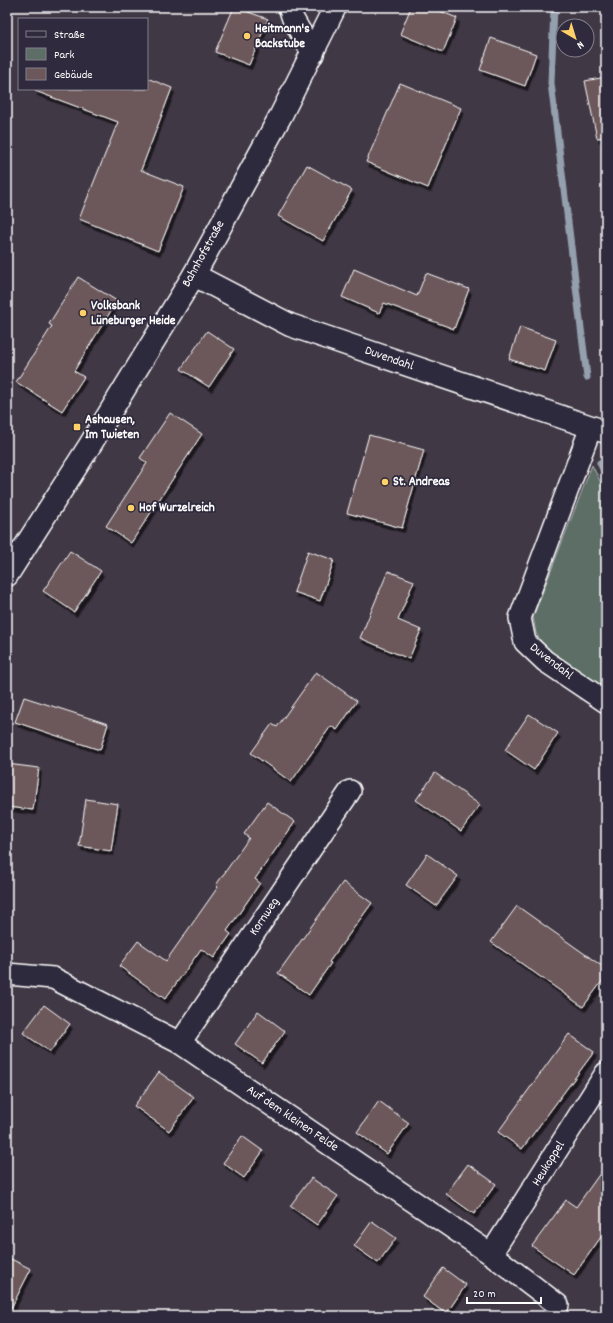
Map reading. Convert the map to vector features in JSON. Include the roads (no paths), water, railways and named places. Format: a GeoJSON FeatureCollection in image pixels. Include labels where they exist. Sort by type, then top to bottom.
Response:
{"type":"FeatureCollection","features":[{"type":"Feature","properties":{"kind":"street"},"geometry":{"type":"LineString","coordinates":[[289,7],[313,54]]}},
{"type":"Feature","properties":{"kind":"street","name":"Bahnhofstraße"},"geometry":{"type":"LineString","coordinates":[[7,575],[90,445],[194,275],[313,54],[335,7]]}},
{"type":"Feature","properties":{"kind":"street","name":"Duvendahl"},"geometry":{"type":"LineString","coordinates":[[194,275],[290,325],[598,430],[520,618],[525,642],[545,660],[606,702]]}},
{"type":"Feature","properties":{"kind":"street","name":"Kornweg"},"geometry":{"type":"LineString","coordinates":[[180,1043],[350,791]]}},
{"type":"Feature","properties":{"kind":"street","name":"Auf dem kleinen Felde"},"geometry":{"type":"LineString","coordinates":[[7,974],[53,978],[180,1043],[491,1254],[558,1305]]}},
{"type":"Feature","properties":{"kind":"street","name":"Heukoppel"},"geometry":{"type":"LineString","coordinates":[[491,1254],[606,1073]]}},
{"type":"Feature","properties":{"kind":"waterway"},"geometry":{"type":"LineString","coordinates":[[554,7],[551,83],[587,377]]}},
{"type":"Feature","properties":{"kind":"waterway"},"geometry":{"type":"LineString","coordinates":[[600,463],[606,475]]}},
{"type":"Feature","properties":{"kind":"place","name":"Heitmann's Backstube"},"geometry":{"type":"Point","coordinates":[247,36]}},
{"type":"Feature","properties":{"kind":"place","name":"Volksbank Lüneburger Heide"},"geometry":{"type":"Point","coordinates":[83,313]}},
{"type":"Feature","properties":{"kind":"place","name":"Ashausen, Im Twieten"},"geometry":{"type":"Point","coordinates":[77,427]}},
{"type":"Feature","properties":{"kind":"place","name":"St. Andreas"},"geometry":{"type":"Point","coordinates":[385,482]}},
{"type":"Feature","properties":{"kind":"place","name":"Hof Wurzelreich"},"geometry":{"type":"Point","coordinates":[131,508]}}]}
